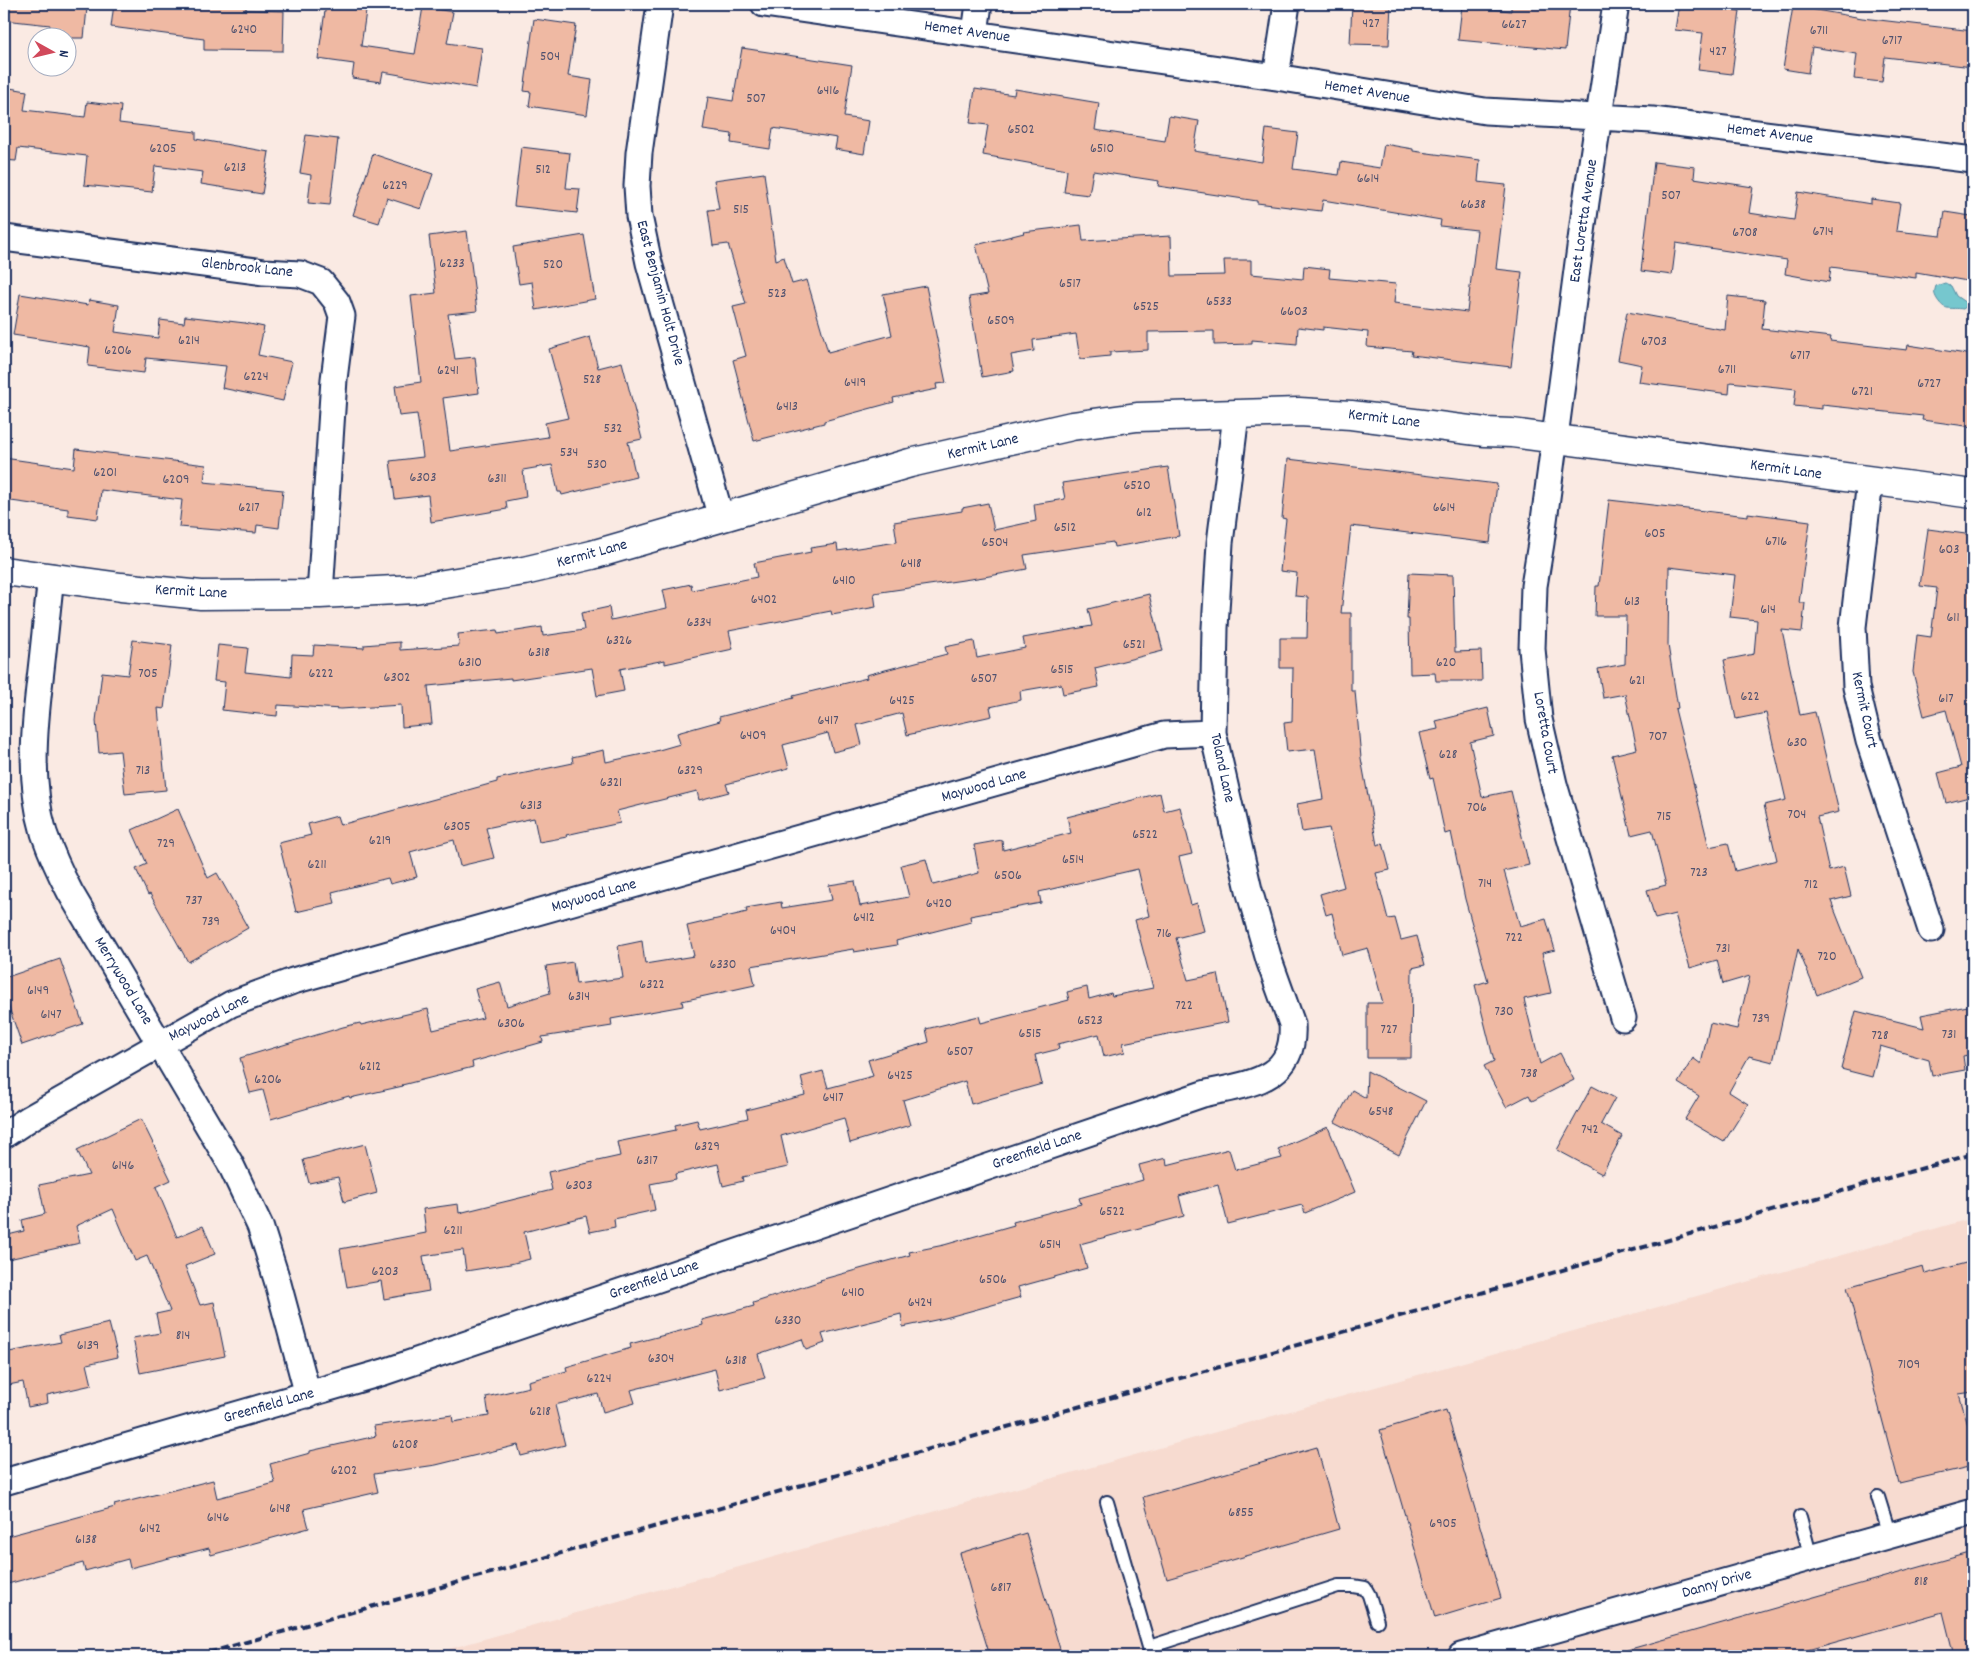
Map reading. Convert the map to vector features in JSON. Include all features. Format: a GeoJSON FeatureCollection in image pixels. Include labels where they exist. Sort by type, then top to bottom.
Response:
{"type":"FeatureCollection","features":[{"type":"Feature","properties":{"kind":"street","name":"East Benjamin Holt Drive"},"geometry":{"type":"LineString","coordinates":[[660,4],[639,153],[636,186],[639,216],[650,263],[721,518]]}},
{"type":"Feature","properties":{"kind":"street","name":"Hemet Avenue"},"geometry":{"type":"LineString","coordinates":[[764,4],[1276,77],[1485,111],[1652,120],[1973,160]]}},
{"type":"Feature","properties":{"kind":"street"},"geometry":{"type":"LineString","coordinates":[[975,33],[979,4]]}},
{"type":"Feature","properties":{"kind":"street"},"geometry":{"type":"LineString","coordinates":[[1276,77],[1287,4]]}},
{"type":"Feature","properties":{"kind":"street","name":"East Loretta Avenue"},"geometry":{"type":"LineString","coordinates":[[1555,439],[1586,202],[1616,4]]}},
{"type":"Feature","properties":{"kind":"street","name":"Glenbrook Lane"},"geometry":{"type":"LineString","coordinates":[[4,238],[264,272],[300,274],[321,282],[337,302],[342,316],[334,379],[320,594]]}},
{"type":"Feature","properties":{"kind":"street","name":"Kermit Lane"},"geometry":{"type":"LineString","coordinates":[[4,570],[201,595],[320,594],[414,589],[524,571],[592,555],[910,463],[1072,426],[1137,417],[1299,412],[1350,415],[1555,439],[1973,494]]}},
{"type":"Feature","properties":{"kind":"street","name":"Toland Lane"},"geometry":{"type":"LineString","coordinates":[[1236,415],[1220,542],[1215,628],[1213,733],[1249,890],[1269,960],[1292,1024],[1293,1034],[1289,1052]]}},
{"type":"Feature","properties":{"kind":"street","name":"Loretta Court"},"geometry":{"type":"LineString","coordinates":[[1555,439],[1534,586],[1532,649],[1540,719],[1554,784],[1623,1018]]}},
{"type":"Feature","properties":{"kind":"street","name":"Kermit Court"},"geometry":{"type":"LineString","coordinates":[[1870,481],[1853,627],[1856,687],[1869,741],[1931,930]]}},
{"type":"Feature","properties":{"kind":"street","name":"Merrywood Lane"},"geometry":{"type":"LineString","coordinates":[[51,577],[34,734],[33,769],[44,832],[70,892],[230,1163],[260,1226],[278,1280],[308,1395]]}},
{"type":"Feature","properties":{"kind":"street","name":"Maywood Lane"},"geometry":{"type":"LineString","coordinates":[[4,1136],[30,1118],[159,1043],[231,1004],[294,981],[1164,734],[1213,733]]}},
{"type":"Feature","properties":{"kind":"street","name":"Greenfield Lane"},"geometry":{"type":"LineString","coordinates":[[4,1482],[393,1369],[1203,1094],[1262,1080],[1282,1066],[1289,1052]]}},
{"type":"Feature","properties":{"kind":"street","name":"Danny Drive"},"geometry":{"type":"LineString","coordinates":[[1461,1656],[1973,1512]]}},
{"type":"Feature","properties":{"kind":"lane"},"geometry":{"type":"LineString","coordinates":[[1878,1497],[1890,1536]]}},
{"type":"Feature","properties":{"kind":"lane"},"geometry":{"type":"LineString","coordinates":[[1107,1502],[1151,1652],[1338,1586],[1365,1588],[1377,1621]]}},
{"type":"Feature","properties":{"kind":"lane"},"geometry":{"type":"LineString","coordinates":[[1800,1517],[1811,1558]]}},
{"type":"Feature","properties":{"kind":"shaded area"},"geometry":{"type":"Polygon","coordinates":[[[1973,1218],[1973,1656],[424,1656],[1927,1231],[1973,1218]]]}},
{"type":"Feature","properties":{"kind":"water"},"geometry":{"type":"Polygon","coordinates":[[[1945,283],[1951,286],[1956,296],[1966,303],[1967,306],[1963,309],[1948,308],[1940,303],[1935,296],[1936,286],[1945,283]]]}},
{"type":"Feature","properties":{"kind":"building"},"geometry":{"type":"Polygon","coordinates":[[[4,4],[61,4],[87,8],[84,38],[78,38],[78,28],[50,28],[50,25],[4,20],[4,4]]]}},
{"type":"Feature","properties":{"kind":"building"},"geometry":{"type":"Polygon","coordinates":[[[114,4],[246,4],[246,10],[284,11],[283,51],[204,50],[204,39],[111,27],[114,4]]]}},
{"type":"Feature","properties":{"kind":"building"},"geometry":{"type":"Polygon","coordinates":[[[326,4],[367,4],[361,46],[415,54],[423,7],[453,12],[447,43],[482,48],[476,88],[383,72],[381,82],[352,78],[354,64],[318,59],[326,4]]]}},
{"type":"Feature","properties":{"kind":"building"},"geometry":{"type":"Polygon","coordinates":[[[1352,4],[1391,4],[1389,45],[1350,44],[1352,4]]]}},
{"type":"Feature","properties":{"kind":"building"},"geometry":{"type":"Polygon","coordinates":[[[1511,4],[1570,4],[1565,50],[1458,40],[1462,6],[1511,11],[1511,4]]]}},
{"type":"Feature","properties":{"kind":"building"},"geometry":{"type":"Polygon","coordinates":[[[1679,4],[1740,11],[1732,74],[1698,70],[1703,33],[1675,30],[1679,4]]]}},
{"type":"Feature","properties":{"kind":"building"},"geometry":{"type":"Polygon","coordinates":[[[1793,6],[1862,18],[1973,31],[1973,67],[1885,57],[1882,82],[1854,79],[1857,54],[1812,47],[1808,73],[1783,69],[1793,6]]]}},
{"type":"Feature","properties":{"kind":"building"},"geometry":{"type":"Polygon","coordinates":[[[534,19],[576,25],[568,76],[592,80],[587,115],[529,106],[531,92],[524,91],[534,19]]]}},
{"type":"Feature","properties":{"kind":"building"},"geometry":{"type":"Polygon","coordinates":[[[742,48],[852,65],[844,117],[869,121],[864,154],[835,149],[837,138],[773,128],[770,149],[731,143],[732,134],[703,130],[708,97],[733,101],[742,48]]]}},
{"type":"Feature","properties":{"kind":"building"},"geometry":{"type":"Polygon","coordinates":[[[4,87],[27,91],[24,110],[85,117],[87,102],[121,106],[119,123],[196,132],[196,139],[269,152],[262,194],[201,184],[203,172],[155,166],[152,192],[84,185],[87,156],[18,148],[16,161],[4,160],[4,87]]]}},
{"type":"Feature","properties":{"kind":"building"},"geometry":{"type":"Polygon","coordinates":[[[975,89],[1014,95],[1015,89],[1099,103],[1095,130],[1165,141],[1169,116],[1199,121],[1194,151],[1262,162],[1266,129],[1298,133],[1293,169],[1339,175],[1341,162],[1380,168],[1384,144],[1413,149],[1413,151],[1480,160],[1478,182],[1506,185],[1496,269],[1522,272],[1511,367],[1411,355],[1412,351],[1367,347],[1368,332],[1323,327],[1323,330],[1298,327],[1297,344],[1252,340],[1252,344],[1214,345],[1214,331],[1148,332],[1148,350],[1110,352],[1110,356],[1080,359],[1076,334],[1033,340],[1034,351],[1011,355],[1014,371],[982,377],[969,297],[988,294],[976,245],[1023,232],[1081,225],[1083,241],[1171,236],[1172,276],[1225,275],[1224,260],[1251,260],[1251,274],[1303,279],[1304,266],[1330,269],[1329,278],[1396,284],[1394,303],[1467,312],[1477,230],[1440,226],[1441,220],[1323,200],[1321,211],[1257,203],[1257,201],[1158,186],[1159,181],[1093,171],[1089,195],[1064,192],[1067,170],[983,155],[988,125],[970,123],[975,89]]]}},
{"type":"Feature","properties":{"kind":"building"},"geometry":{"type":"Polygon","coordinates":[[[306,135],[338,139],[330,205],[308,203],[311,175],[300,173],[306,135]]]}},
{"type":"Feature","properties":{"kind":"building"},"geometry":{"type":"Polygon","coordinates":[[[521,147],[570,153],[566,188],[580,189],[577,213],[514,206],[521,147]]]}},
{"type":"Feature","properties":{"kind":"building"},"geometry":{"type":"Polygon","coordinates":[[[373,154],[433,174],[421,209],[387,198],[379,223],[353,215],[373,154]]]}},
{"type":"Feature","properties":{"kind":"building"},"geometry":{"type":"Polygon","coordinates":[[[1654,162],[1695,167],[1694,178],[1753,187],[1749,213],[1794,220],[1798,192],[1871,204],[1871,199],[1900,203],[1896,231],[1941,236],[1945,212],[1971,216],[1967,245],[1973,246],[1973,282],[1916,272],[1916,278],[1831,267],[1829,282],[1785,274],[1787,260],[1676,243],[1672,275],[1641,271],[1654,162]]]}},
{"type":"Feature","properties":{"kind":"building"},"geometry":{"type":"Polygon","coordinates":[[[764,173],[776,260],[784,257],[792,284],[807,280],[828,352],[892,335],[883,294],[926,286],[946,383],[936,384],[937,389],[893,398],[894,402],[754,441],[733,360],[746,356],[733,307],[746,304],[728,244],[713,246],[708,210],[719,209],[714,180],[764,173]]]}},
{"type":"Feature","properties":{"kind":"building"},"geometry":{"type":"Polygon","coordinates":[[[467,231],[477,311],[448,314],[455,359],[475,357],[479,393],[443,398],[450,451],[548,437],[545,423],[568,418],[549,349],[590,337],[598,368],[622,362],[642,439],[628,442],[636,477],[562,495],[561,492],[558,492],[552,465],[523,470],[526,497],[506,501],[507,509],[431,522],[428,495],[395,499],[390,461],[423,457],[417,414],[399,416],[395,386],[421,382],[411,296],[436,293],[429,236],[467,231]]]}},
{"type":"Feature","properties":{"kind":"building"},"geometry":{"type":"Polygon","coordinates":[[[584,235],[595,299],[536,310],[532,282],[519,284],[513,247],[584,235]]]}},
{"type":"Feature","properties":{"kind":"building"},"geometry":{"type":"Polygon","coordinates":[[[20,294],[88,305],[89,300],[119,305],[115,332],[158,338],[160,320],[184,323],[185,316],[264,327],[258,355],[292,362],[283,401],[222,388],[226,366],[146,358],[144,373],[88,366],[90,347],[13,335],[20,294]]]}},
{"type":"Feature","properties":{"kind":"building"},"geometry":{"type":"Polygon","coordinates":[[[1728,296],[1765,300],[1762,329],[1831,337],[1830,341],[1907,350],[1908,345],[1973,355],[1973,427],[1922,420],[1923,416],[1822,405],[1822,409],[1794,406],[1796,389],[1730,382],[1729,394],[1639,382],[1642,365],[1618,360],[1627,312],[1725,330],[1728,296]]]}},
{"type":"Feature","properties":{"kind":"building"},"geometry":{"type":"Polygon","coordinates":[[[76,449],[206,465],[204,482],[283,490],[279,528],[257,525],[256,533],[179,527],[182,500],[101,490],[98,519],[68,515],[68,509],[4,500],[4,458],[74,468],[76,449]]]}},
{"type":"Feature","properties":{"kind":"building"},"geometry":{"type":"Polygon","coordinates":[[[1288,459],[1497,484],[1490,543],[1351,526],[1341,613],[1351,613],[1351,691],[1355,691],[1361,758],[1377,845],[1383,843],[1390,870],[1376,873],[1388,919],[1395,918],[1401,940],[1417,936],[1425,965],[1412,968],[1411,1058],[1367,1058],[1367,1003],[1383,1003],[1368,948],[1342,955],[1332,913],[1326,915],[1320,894],[1344,887],[1329,828],[1302,832],[1297,804],[1323,799],[1315,749],[1287,752],[1284,723],[1292,722],[1293,668],[1280,668],[1280,638],[1307,638],[1308,597],[1295,596],[1297,573],[1280,571],[1286,519],[1282,518],[1288,459]]]}},
{"type":"Feature","properties":{"kind":"building"},"geometry":{"type":"Polygon","coordinates":[[[1168,467],[1179,536],[1114,547],[1113,542],[1024,555],[1027,569],[874,593],[876,607],[832,615],[831,611],[729,631],[733,649],[665,664],[665,660],[620,669],[624,691],[597,696],[592,668],[511,680],[511,678],[428,686],[432,724],[402,727],[401,705],[341,709],[278,705],[277,716],[222,710],[225,682],[214,681],[218,645],[248,648],[245,672],[291,677],[292,654],[313,655],[314,645],[364,648],[364,645],[400,642],[400,650],[459,646],[458,634],[497,630],[498,634],[542,627],[543,636],[584,630],[581,613],[609,607],[611,620],[667,608],[663,590],[691,584],[692,590],[757,577],[754,563],[811,552],[810,548],[837,544],[838,551],[897,542],[894,522],[962,511],[962,508],[988,503],[994,530],[1036,521],[1034,504],[1065,499],[1062,483],[1168,467]]]}},
{"type":"Feature","properties":{"kind":"building"},"geometry":{"type":"Polygon","coordinates":[[[1609,500],[1748,516],[1748,513],[1810,521],[1799,603],[1805,603],[1802,632],[1782,630],[1800,715],[1815,712],[1839,812],[1817,817],[1829,871],[1844,867],[1851,896],[1831,901],[1861,977],[1817,995],[1798,949],[1773,1062],[1749,1056],[1729,1092],[1748,1104],[1724,1142],[1685,1119],[1699,1096],[1678,1083],[1693,1058],[1701,1064],[1710,1023],[1737,1029],[1750,976],[1723,984],[1717,960],[1690,968],[1675,914],[1655,919],[1647,890],[1666,885],[1652,830],[1631,835],[1612,755],[1637,749],[1625,694],[1603,698],[1598,669],[1625,664],[1626,616],[1595,616],[1596,586],[1599,586],[1609,500]],[[1669,567],[1668,645],[1678,708],[1675,709],[1709,847],[1728,843],[1735,871],[1777,860],[1764,805],[1786,800],[1766,713],[1736,719],[1724,660],[1754,654],[1757,620],[1730,617],[1735,575],[1669,567]]]}},
{"type":"Feature","properties":{"kind":"building"},"geometry":{"type":"Polygon","coordinates":[[[1928,529],[1973,535],[1973,796],[1946,803],[1938,773],[1961,767],[1946,710],[1924,716],[1913,672],[1917,635],[1931,637],[1937,588],[1920,586],[1928,529]]]}},
{"type":"Feature","properties":{"kind":"building"},"geometry":{"type":"Polygon","coordinates":[[[1409,573],[1453,575],[1455,652],[1481,651],[1482,681],[1436,681],[1435,673],[1410,674],[1409,619],[1407,619],[1409,573]]]}},
{"type":"Feature","properties":{"kind":"building"},"geometry":{"type":"Polygon","coordinates":[[[1149,594],[1163,651],[1095,668],[1099,687],[1063,694],[1061,684],[1020,691],[1021,700],[990,707],[992,716],[907,735],[902,713],[857,725],[862,745],[833,752],[828,733],[783,745],[789,768],[726,784],[729,792],[699,800],[697,791],[617,811],[620,823],[566,835],[567,837],[539,842],[534,818],[486,828],[494,858],[460,866],[454,840],[410,852],[417,877],[390,884],[388,878],[332,892],[335,903],[296,912],[279,843],[311,835],[308,824],[337,816],[340,825],[497,782],[497,779],[573,763],[572,757],[604,750],[606,762],[652,752],[680,744],[677,733],[720,721],[719,717],[867,678],[866,675],[947,654],[945,647],[974,641],[977,658],[1025,648],[1023,638],[1092,626],[1088,609],[1149,594]]]}},
{"type":"Feature","properties":{"kind":"building"},"geometry":{"type":"Polygon","coordinates":[[[133,640],[172,645],[164,709],[158,708],[166,790],[125,794],[120,751],[99,753],[96,721],[102,672],[128,675],[133,640]]]}},
{"type":"Feature","properties":{"kind":"building"},"geometry":{"type":"Polygon","coordinates":[[[1488,708],[1494,736],[1470,742],[1482,797],[1511,791],[1529,865],[1504,871],[1520,926],[1546,919],[1555,950],[1542,953],[1551,993],[1524,999],[1540,1064],[1560,1053],[1574,1080],[1532,1101],[1529,1095],[1506,1107],[1484,1066],[1494,1061],[1475,985],[1488,981],[1465,899],[1451,832],[1445,834],[1433,778],[1430,779],[1419,733],[1438,729],[1436,721],[1488,708]]]}},
{"type":"Feature","properties":{"kind":"building"},"geometry":{"type":"Polygon","coordinates":[[[1160,793],[1164,811],[1180,807],[1192,854],[1179,857],[1191,905],[1197,903],[1204,931],[1176,938],[1188,980],[1218,974],[1228,1022],[1123,1043],[1125,1052],[1104,1057],[1099,1034],[1058,1044],[1059,1049],[1035,1055],[1042,1084],[971,1104],[965,1081],[903,1100],[910,1125],[850,1143],[844,1118],[781,1136],[788,1167],[742,1177],[743,1181],[723,1186],[718,1164],[675,1174],[676,1179],[650,1184],[655,1210],[614,1219],[615,1227],[590,1232],[586,1216],[524,1232],[530,1259],[466,1271],[463,1250],[423,1256],[429,1291],[384,1299],[381,1281],[347,1287],[340,1249],[426,1233],[423,1209],[458,1204],[459,1213],[552,1190],[548,1172],[620,1156],[617,1142],[676,1130],[675,1125],[697,1120],[700,1129],[748,1118],[746,1110],[805,1095],[801,1077],[823,1071],[828,1088],[873,1076],[868,1060],[929,1042],[926,1029],[979,1016],[981,1023],[1069,1000],[1067,992],[1087,987],[1089,999],[1111,993],[1112,996],[1153,988],[1135,920],[1149,916],[1138,869],[1039,892],[1041,903],[970,916],[971,922],[896,941],[897,945],[854,952],[853,949],[751,966],[755,985],[682,1001],[683,1006],[611,1019],[612,1026],[542,1037],[543,1042],[472,1062],[473,1067],[403,1086],[350,1098],[349,1096],[271,1119],[263,1090],[250,1093],[240,1058],[343,1027],[360,1023],[361,1025],[428,1009],[433,1030],[483,1018],[475,989],[500,982],[507,1006],[550,993],[546,966],[573,962],[576,984],[623,978],[618,946],[642,941],[645,964],[694,956],[687,926],[747,912],[746,908],[781,902],[782,908],[832,900],[829,885],[855,881],[860,906],[909,897],[901,865],[926,859],[933,885],[979,873],[974,845],[1002,840],[1003,850],[1071,833],[1067,817],[1160,793]]]}},
{"type":"Feature","properties":{"kind":"building"},"geometry":{"type":"Polygon","coordinates":[[[178,809],[208,878],[217,873],[248,928],[188,962],[150,894],[148,895],[136,869],[147,864],[132,830],[178,809]]]}},
{"type":"Feature","properties":{"kind":"building"},"geometry":{"type":"Polygon","coordinates":[[[60,959],[83,1024],[22,1045],[4,993],[4,978],[60,959]]]}},
{"type":"Feature","properties":{"kind":"building"},"geometry":{"type":"Polygon","coordinates":[[[1973,1005],[1973,1054],[1963,1056],[1965,1070],[1932,1076],[1929,1060],[1880,1046],[1872,1077],[1841,1069],[1856,1011],[1924,1028],[1921,1015],[1973,1005]]]}},
{"type":"Feature","properties":{"kind":"building"},"geometry":{"type":"Polygon","coordinates":[[[1367,1071],[1426,1101],[1399,1155],[1335,1122],[1352,1090],[1366,1098],[1367,1071]]]}},
{"type":"Feature","properties":{"kind":"building"},"geometry":{"type":"Polygon","coordinates":[[[1592,1086],[1615,1098],[1601,1124],[1622,1136],[1602,1174],[1557,1150],[1592,1086]]]}},
{"type":"Feature","properties":{"kind":"building"},"geometry":{"type":"Polygon","coordinates":[[[141,1119],[171,1180],[156,1187],[177,1237],[203,1226],[215,1254],[185,1266],[200,1305],[214,1302],[225,1356],[140,1373],[133,1338],[160,1333],[156,1314],[170,1311],[147,1256],[135,1261],[113,1209],[76,1226],[80,1243],[4,1260],[4,1236],[24,1231],[22,1220],[45,1214],[39,1185],[89,1175],[77,1150],[141,1119]]]}},
{"type":"Feature","properties":{"kind":"building"},"geometry":{"type":"Polygon","coordinates":[[[1328,1127],[1355,1192],[1305,1213],[1302,1205],[1228,1224],[1218,1185],[1179,1196],[1184,1216],[1080,1244],[1087,1268],[1018,1287],[1021,1297],[945,1318],[903,1327],[901,1314],[822,1334],[825,1343],[806,1350],[802,1339],[758,1354],[765,1378],[720,1390],[715,1369],[631,1390],[635,1403],[603,1412],[598,1394],[555,1405],[565,1445],[521,1456],[518,1445],[436,1465],[374,1474],[378,1492],[304,1509],[309,1528],[211,1555],[209,1548],[130,1568],[128,1559],[85,1571],[83,1563],[4,1585],[4,1537],[115,1507],[114,1505],[213,1480],[217,1498],[275,1483],[270,1464],[310,1453],[310,1451],[376,1436],[374,1426],[452,1415],[453,1422],[489,1416],[486,1397],[529,1387],[528,1381],[567,1371],[566,1367],[631,1348],[630,1344],[703,1325],[702,1320],[754,1306],[753,1303],[820,1280],[910,1255],[909,1252],[944,1245],[1014,1225],[1013,1222],[1081,1204],[1079,1198],[1143,1180],[1139,1165],[1166,1158],[1167,1165],[1229,1149],[1235,1170],[1282,1158],[1278,1149],[1328,1127]]]}},
{"type":"Feature","properties":{"kind":"building"},"geometry":{"type":"Polygon","coordinates":[[[365,1144],[377,1193],[344,1202],[338,1177],[309,1183],[303,1160],[365,1144]]]}},
{"type":"Feature","properties":{"kind":"building"},"geometry":{"type":"Polygon","coordinates":[[[1973,1261],[1973,1392],[1959,1394],[1973,1443],[1973,1466],[1899,1483],[1847,1287],[1923,1266],[1925,1274],[1973,1261]]]}},
{"type":"Feature","properties":{"kind":"building"},"geometry":{"type":"Polygon","coordinates":[[[109,1323],[118,1357],[87,1364],[92,1385],[47,1395],[48,1403],[28,1407],[23,1382],[4,1386],[4,1353],[61,1342],[59,1335],[109,1323]]]}},
{"type":"Feature","properties":{"kind":"building"},"geometry":{"type":"Polygon","coordinates":[[[1446,1410],[1501,1598],[1435,1618],[1380,1430],[1446,1410]]]}},
{"type":"Feature","properties":{"kind":"building"},"geometry":{"type":"Polygon","coordinates":[[[1317,1447],[1339,1529],[1167,1579],[1143,1497],[1317,1447]]]}},
{"type":"Feature","properties":{"kind":"building"},"geometry":{"type":"Polygon","coordinates":[[[1026,1533],[1062,1656],[990,1656],[960,1553],[1026,1533]]]}},
{"type":"Feature","properties":{"kind":"building"},"geometry":{"type":"Polygon","coordinates":[[[1973,1552],[1973,1656],[1954,1656],[1943,1612],[1786,1656],[1628,1656],[1627,1650],[1973,1552]]]}},
{"type":"Feature","properties":{"kind":"railway"},"geometry":{"type":"LineString","coordinates":[[197,1656],[1973,1154]]}}]}
